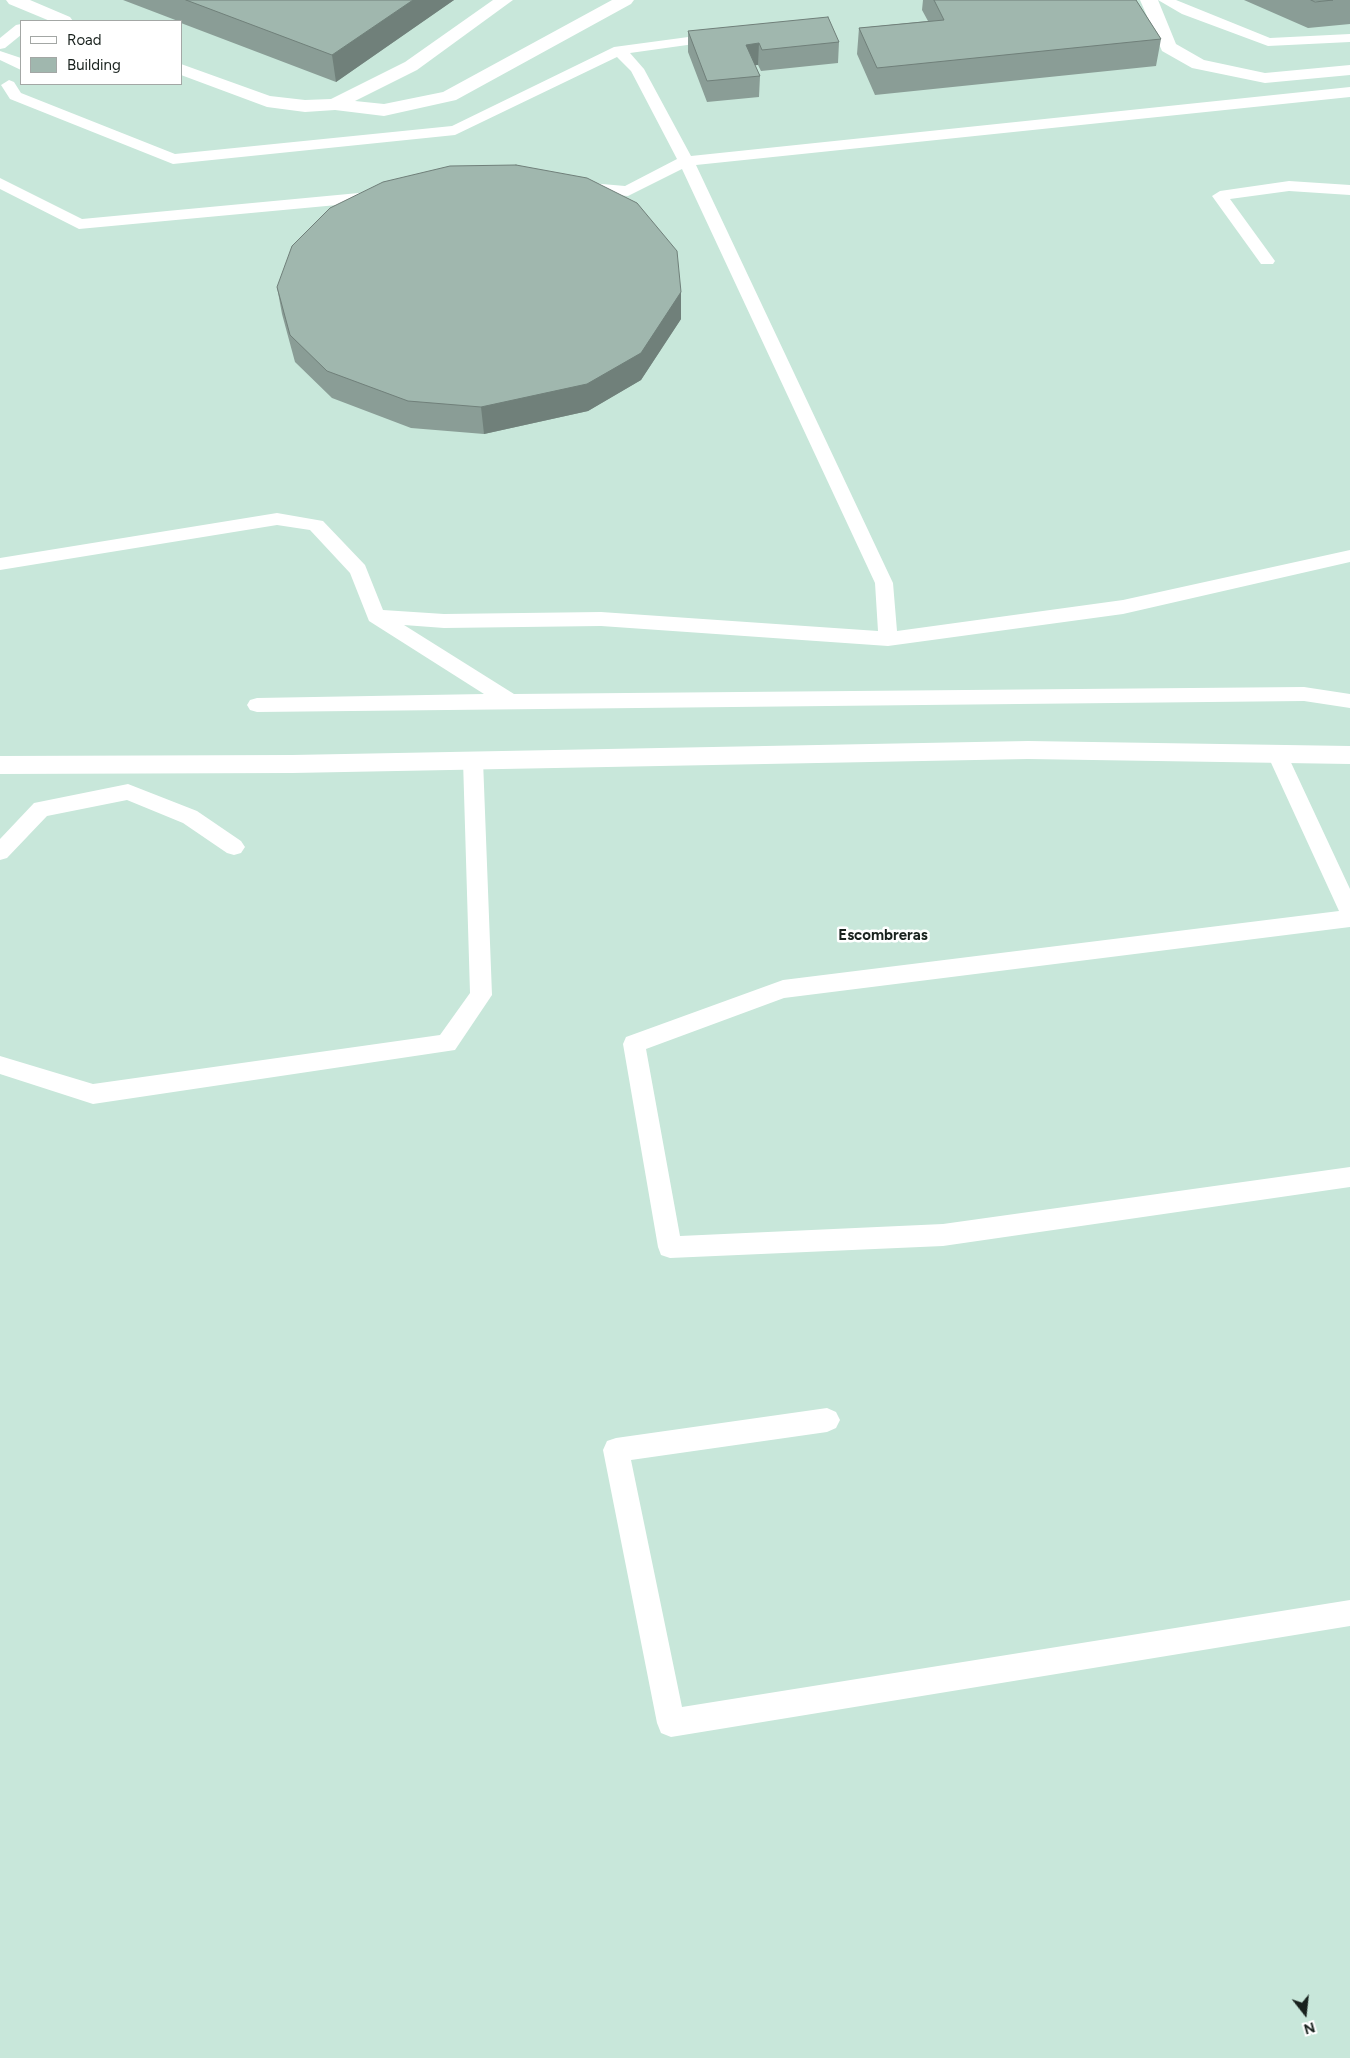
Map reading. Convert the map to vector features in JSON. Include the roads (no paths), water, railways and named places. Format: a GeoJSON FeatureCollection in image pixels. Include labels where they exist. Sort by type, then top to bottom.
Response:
{"type":"FeatureCollection","features":[{"type":"Feature","properties":{"kind":"street"},"geometry":{"type":"LineString","coordinates":[[15,0],[39,17],[58,20]]}},
{"type":"Feature","properties":{"kind":"street"},"geometry":{"type":"LineString","coordinates":[[335,104],[411,66],[504,0]]}},
{"type":"Feature","properties":{"kind":"street"},"geometry":{"type":"LineString","coordinates":[[182,68],[267,101],[305,106],[335,104],[384,110],[449,96],[626,0]]}},
{"type":"Feature","properties":{"kind":"street"},"geometry":{"type":"LineString","coordinates":[[1149,0],[1168,47],[1198,64],[1266,78],[1350,70]]}},
{"type":"Feature","properties":{"kind":"street"},"geometry":{"type":"LineString","coordinates":[[0,765],[473,760],[1028,750],[1350,754]]}},
{"type":"Feature","properties":{"kind":"lane"},"geometry":{"type":"LineString","coordinates":[[1166,0],[1187,11],[1268,42],[1350,38]]}},
{"type":"Feature","properties":{"kind":"lane"},"geometry":{"type":"LineString","coordinates":[[0,45],[20,29]]}},
{"type":"Feature","properties":{"kind":"lane"},"geometry":{"type":"LineString","coordinates":[[20,74],[4,87],[15,96],[173,160],[456,130],[619,50],[735,35]]}},
{"type":"Feature","properties":{"kind":"lane"},"geometry":{"type":"LineString","coordinates":[[619,50],[638,69],[686,162],[884,582],[888,639]]}},
{"type":"Feature","properties":{"kind":"lane"},"geometry":{"type":"LineString","coordinates":[[0,55],[17,61],[20,65]]}},
{"type":"Feature","properties":{"kind":"lane"},"geometry":{"type":"LineString","coordinates":[[564,186],[628,191],[686,162],[1350,92]]}},
{"type":"Feature","properties":{"kind":"lane"},"geometry":{"type":"LineString","coordinates":[[0,184],[79,224],[400,194]]}},
{"type":"Feature","properties":{"kind":"lane"},"geometry":{"type":"LineString","coordinates":[[1267,260],[1220,196],[1289,186],[1350,190]]}},
{"type":"Feature","properties":{"kind":"lane"},"geometry":{"type":"LineString","coordinates":[[0,564],[276,519],[316,525],[358,570],[376,616],[510,701]]}},
{"type":"Feature","properties":{"kind":"lane"},"geometry":{"type":"LineString","coordinates":[[376,616],[444,621],[601,619],[888,639],[1123,606],[1350,556]]}},
{"type":"Feature","properties":{"kind":"lane"},"geometry":{"type":"LineString","coordinates":[[257,706],[510,701],[1304,694],[1350,701]]}},
{"type":"Feature","properties":{"kind":"lane"},"geometry":{"type":"LineString","coordinates":[[1277,754],[1350,912]]}},
{"type":"Feature","properties":{"kind":"lane"},"geometry":{"type":"LineString","coordinates":[[0,1065],[93,1094],[448,1043],[481,994],[473,760]]}},
{"type":"Feature","properties":{"kind":"lane"},"geometry":{"type":"LineString","coordinates":[[0,852],[41,809],[128,792],[190,817],[234,847]]}},
{"type":"Feature","properties":{"kind":"lane"},"geometry":{"type":"LineString","coordinates":[[1350,918],[783,989],[634,1044],[670,1247],[943,1236],[1350,1177]]}},
{"type":"Feature","properties":{"kind":"lane"},"geometry":{"type":"LineString","coordinates":[[827,1420],[616,1450],[671,1723],[1350,1614]]}},
{"type":"Feature","properties":{"kind":"district","name":"Escombreras"},"geometry":{"type":"Point","coordinates":[883,936]}}]}
